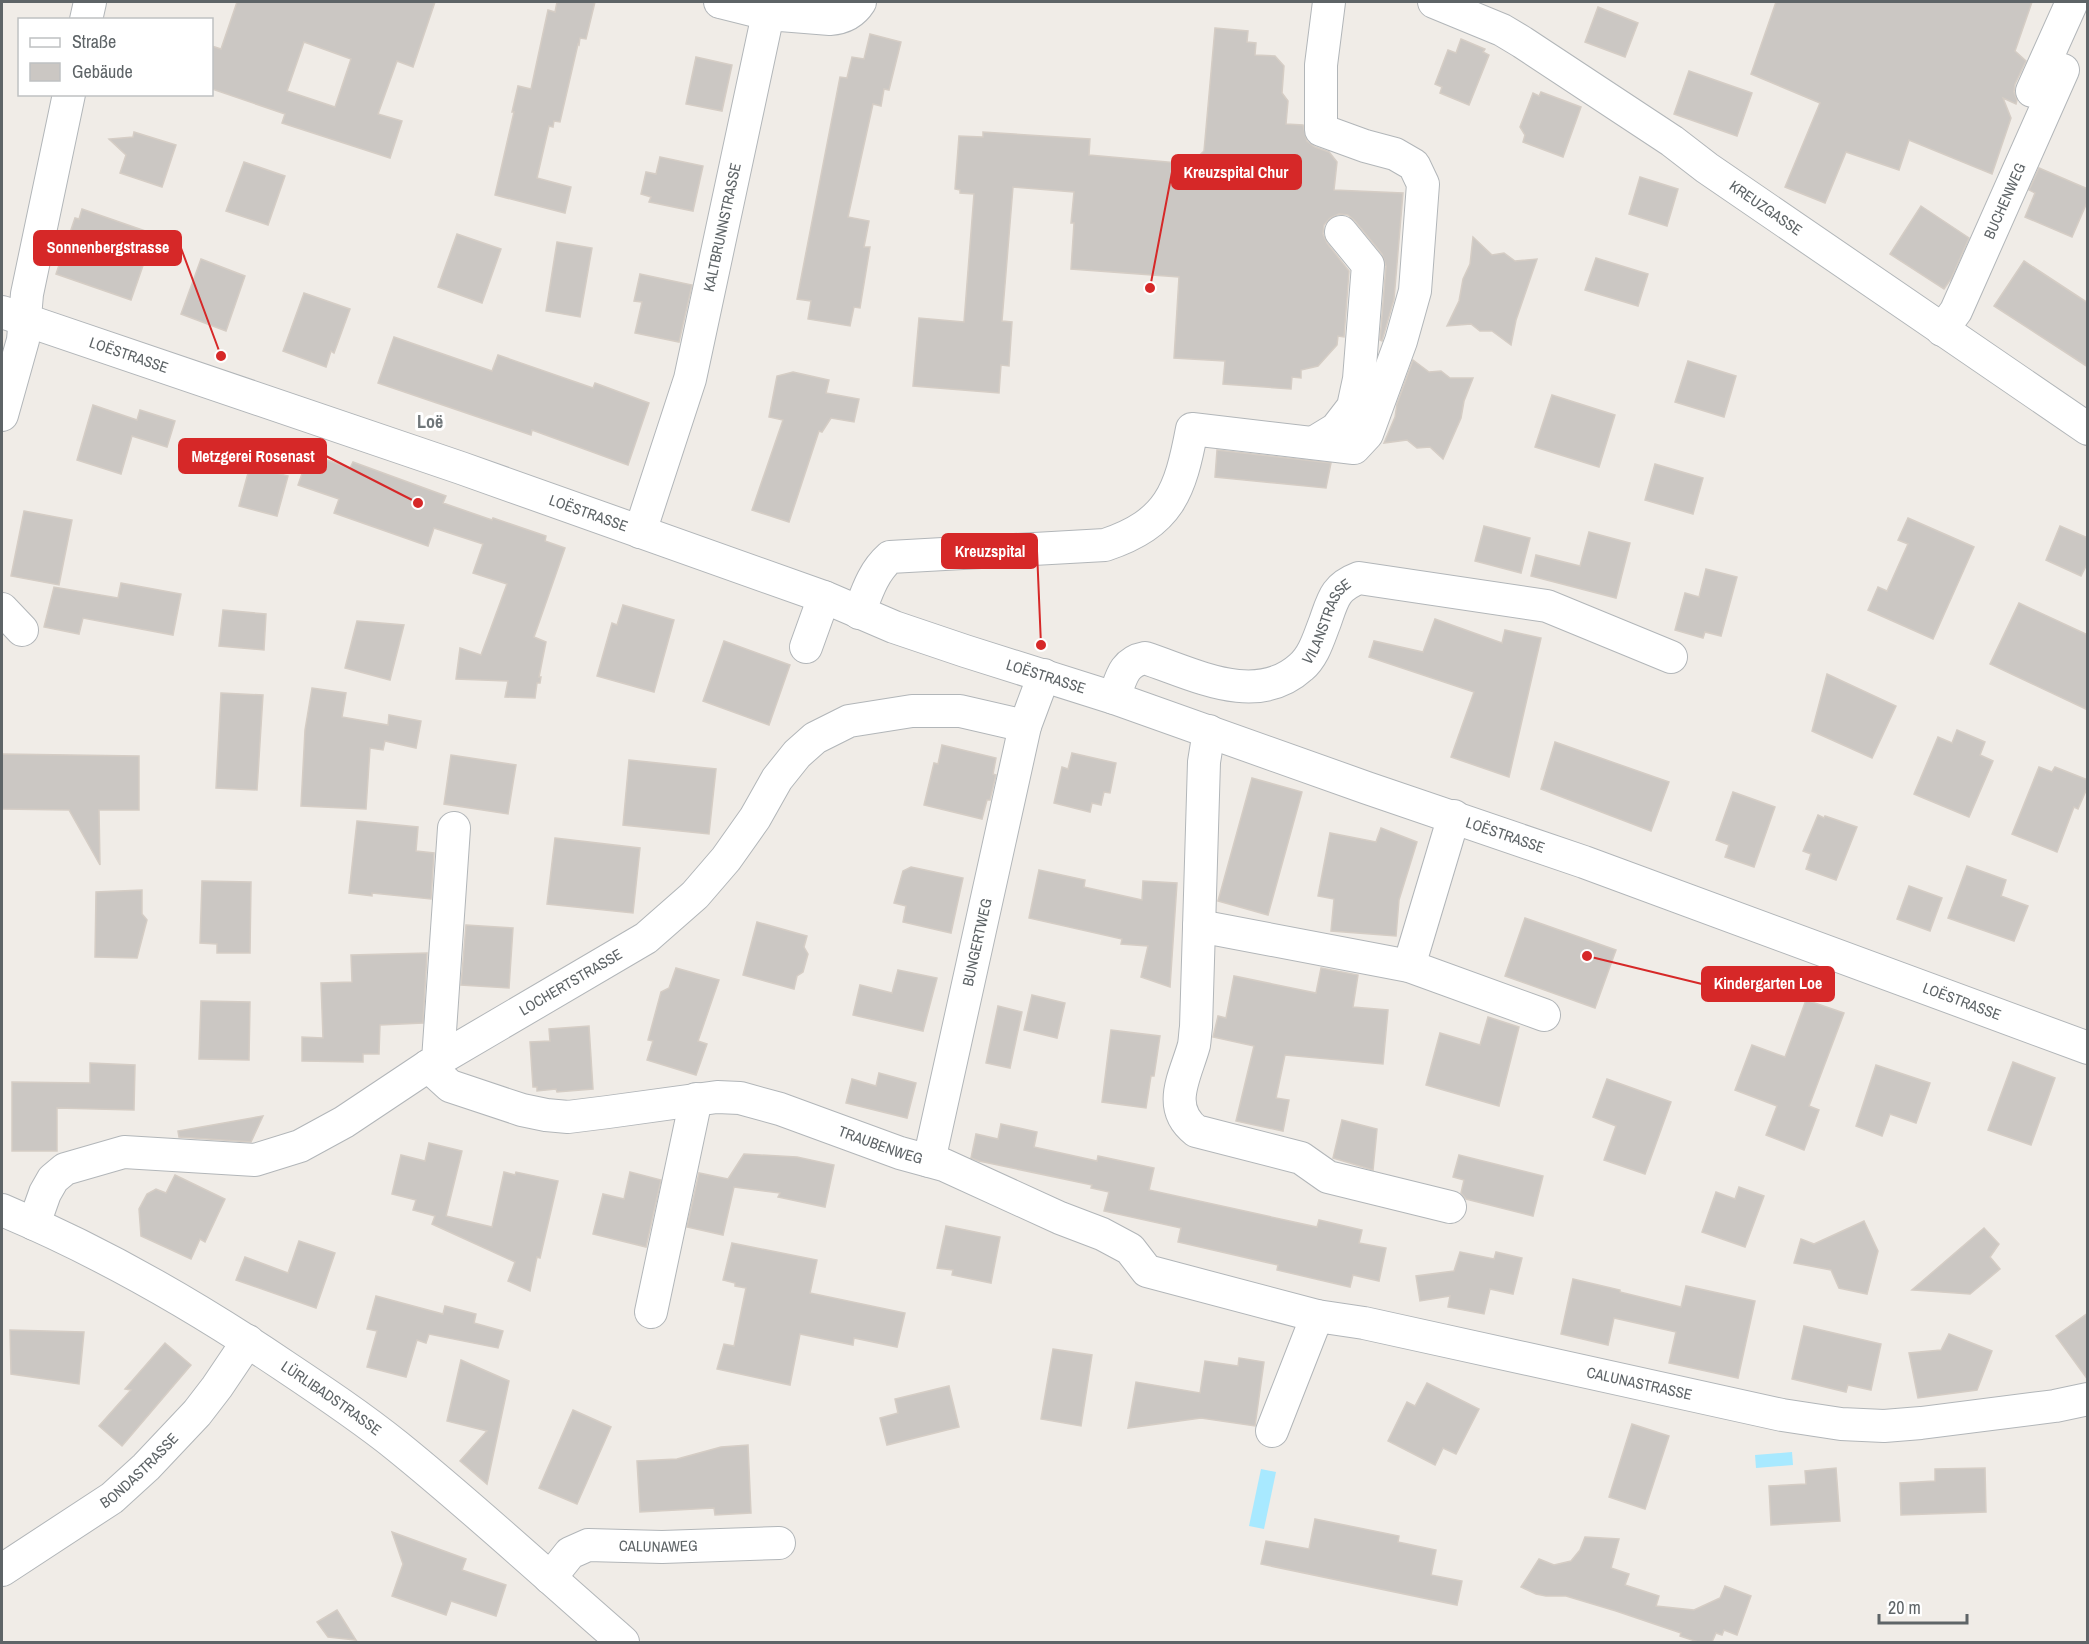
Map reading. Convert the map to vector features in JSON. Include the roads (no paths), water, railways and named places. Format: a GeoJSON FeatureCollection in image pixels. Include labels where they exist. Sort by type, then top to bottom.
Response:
{"type":"FeatureCollection","features":[{"type":"Feature","properties":{"kind":"street"},"geometry":{"type":"LineString","coordinates":[[86,18],[90,2]]}},
{"type":"Feature","properties":{"kind":"street"},"geometry":{"type":"LineString","coordinates":[[720,2],[768,14],[830,19],[840,18],[855,9],[861,2]]}},
{"type":"Feature","properties":{"kind":"street"},"geometry":{"type":"LineString","coordinates":[[859,613],[873,577],[890,557],[1105,545],[1131,536],[1152,521],[1168,505],[1185,468],[1192,429],[1354,448],[1367,434],[1401,341],[1415,291],[1423,184],[1414,165],[1395,154],[1321,130],[1321,65],[1329,2]]}},
{"type":"Feature","properties":{"kind":"street","name":"KREUZGASSE"},"geometry":{"type":"LineString","coordinates":[[1434,2],[1502,30],[1522,42],[1672,141],[1707,168],[2088,429]]}},
{"type":"Feature","properties":{"kind":"street"},"geometry":{"type":"LineString","coordinates":[[2019,120],[2072,2]]}},
{"type":"Feature","properties":{"kind":"street","name":"KALTBRUNNSTRASSE"},"geometry":{"type":"LineString","coordinates":[[640,532],[690,379],[768,14]]}},
{"type":"Feature","properties":{"kind":"street","name":"BUCHENWEG"},"geometry":{"type":"LineString","coordinates":[[1942,330],[1956,310],[2063,70]]}},
{"type":"Feature","properties":{"kind":"street"},"geometry":{"type":"LineString","coordinates":[[2,415],[22,340],[13,315],[68,96]]}},
{"type":"Feature","properties":{"kind":"street"},"geometry":{"type":"LineString","coordinates":[[1313,443],[1336,429],[1353,407],[1359,378],[1368,266],[1341,232]]}},
{"type":"Feature","properties":{"kind":"street","name":"LOËSTRASSE"},"geometry":{"type":"LineString","coordinates":[[13,315],[461,468],[824,597],[859,613],[965,651],[1114,698],[1367,788],[1454,816],[2088,1048]]}},
{"type":"Feature","properties":{"kind":"street","name":"VILANSTRASSE"},"geometry":{"type":"LineString","coordinates":[[1114,698],[1125,669],[1133,660],[1145,658],[1230,686],[1246,688],[1278,682],[1302,666],[1317,645],[1335,595],[1345,583],[1359,578],[1547,606],[1671,657]]}},
{"type":"Feature","properties":{"kind":"street"},"geometry":{"type":"LineString","coordinates":[[806,647],[824,597]]}},
{"type":"Feature","properties":{"kind":"street"},"geometry":{"type":"LineString","coordinates":[[1025,726],[1044,675]]}},
{"type":"Feature","properties":{"kind":"street","name":"LOCHERTSTRASSE"},"geometry":{"type":"LineString","coordinates":[[34,1224],[45,1193],[53,1179],[65,1169],[124,1152],[255,1160],[300,1146],[344,1122],[433,1063],[646,938],[695,895],[726,859],[755,818],[777,779],[797,754],[815,738],[849,721],[912,711],[960,711],[1025,726]]}},
{"type":"Feature","properties":{"kind":"street","name":"BUNGERTWEG"},"geometry":{"type":"LineString","coordinates":[[929,1161],[1025,726]]}},
{"type":"Feature","properties":{"kind":"street"},"geometry":{"type":"LineString","coordinates":[[1209,731],[1204,762],[1196,1027],[1194,1045],[1184,1072],[1179,1099],[1180,1108],[1188,1125],[1196,1131],[1301,1158],[1328,1177],[1450,1208]]}},
{"type":"Feature","properties":{"kind":"street"},"geometry":{"type":"LineString","coordinates":[[1409,966],[1454,816]]}},
{"type":"Feature","properties":{"kind":"street"},"geometry":{"type":"LineString","coordinates":[[433,1063],[454,828]]}},
{"type":"Feature","properties":{"kind":"street"},"geometry":{"type":"LineString","coordinates":[[1199,926],[1409,966],[1544,1015]]}},
{"type":"Feature","properties":{"kind":"street","name":"TRAUBENWEG"},"geometry":{"type":"LineString","coordinates":[[433,1063],[450,1086],[522,1110],[546,1115],[568,1117],[717,1097],[740,1098],[780,1109],[900,1153],[944,1165],[1060,1218],[1102,1234],[1130,1249],[1147,1271],[1317,1316]]}},
{"type":"Feature","properties":{"kind":"street"},"geometry":{"type":"LineString","coordinates":[[651,1312],[696,1099]]}},
{"type":"Feature","properties":{"kind":"street","name":"LÜRLIBADSTRASSE"},"geometry":{"type":"LineString","coordinates":[[2,1210],[143,1279],[248,1341],[343,1405],[396,1446],[623,1642]]}},
{"type":"Feature","properties":{"kind":"street"},"geometry":{"type":"LineString","coordinates":[[1272,1431],[1317,1316]]}},
{"type":"Feature","properties":{"kind":"street","name":"CALUNASTRASSE"},"geometry":{"type":"LineString","coordinates":[[1317,1316],[1364,1323],[1782,1415],[1841,1424],[1884,1426],[1922,1423],[2055,1406],[2088,1399]]}},
{"type":"Feature","properties":{"kind":"street","name":"BONDASTRASSE"},"geometry":{"type":"LineString","coordinates":[[2,1570],[112,1498],[146,1467],[197,1413],[218,1387],[248,1341]]}},
{"type":"Feature","properties":{"kind":"street","name":"CALUNAWEG"},"geometry":{"type":"LineString","coordinates":[[550,1578],[570,1553],[588,1545],[662,1547],[779,1543]]}},
{"type":"Feature","properties":{"kind":"water"},"geometry":{"type":"Polygon","coordinates":[[[1792,1452],[1793,1465],[1756,1468],[1755,1455],[1792,1452]]]}},
{"type":"Feature","properties":{"kind":"water"},"geometry":{"type":"Polygon","coordinates":[[[1261,1469],[1276,1472],[1264,1529],[1249,1526],[1261,1469]]]}},
{"type":"Feature","properties":{"kind":"place","name":"Kreuzspital Chur"},"geometry":{"type":"Point","coordinates":[1150,288]}},
{"type":"Feature","properties":{"kind":"place","name":"Sonnenbergstrasse"},"geometry":{"type":"Point","coordinates":[221,356]}},
{"type":"Feature","properties":{"kind":"place","name":"Metzgerei Rosenast"},"geometry":{"type":"Point","coordinates":[418,503]}},
{"type":"Feature","properties":{"kind":"place","name":"Kreuzspital"},"geometry":{"type":"Point","coordinates":[1041,645]}},
{"type":"Feature","properties":{"kind":"place","name":"Kindergarten Loe"},"geometry":{"type":"Point","coordinates":[1587,956]}},
{"type":"Feature","properties":{"kind":"district","name":"Loë"},"geometry":{"type":"Point","coordinates":[430,422]}}]}
